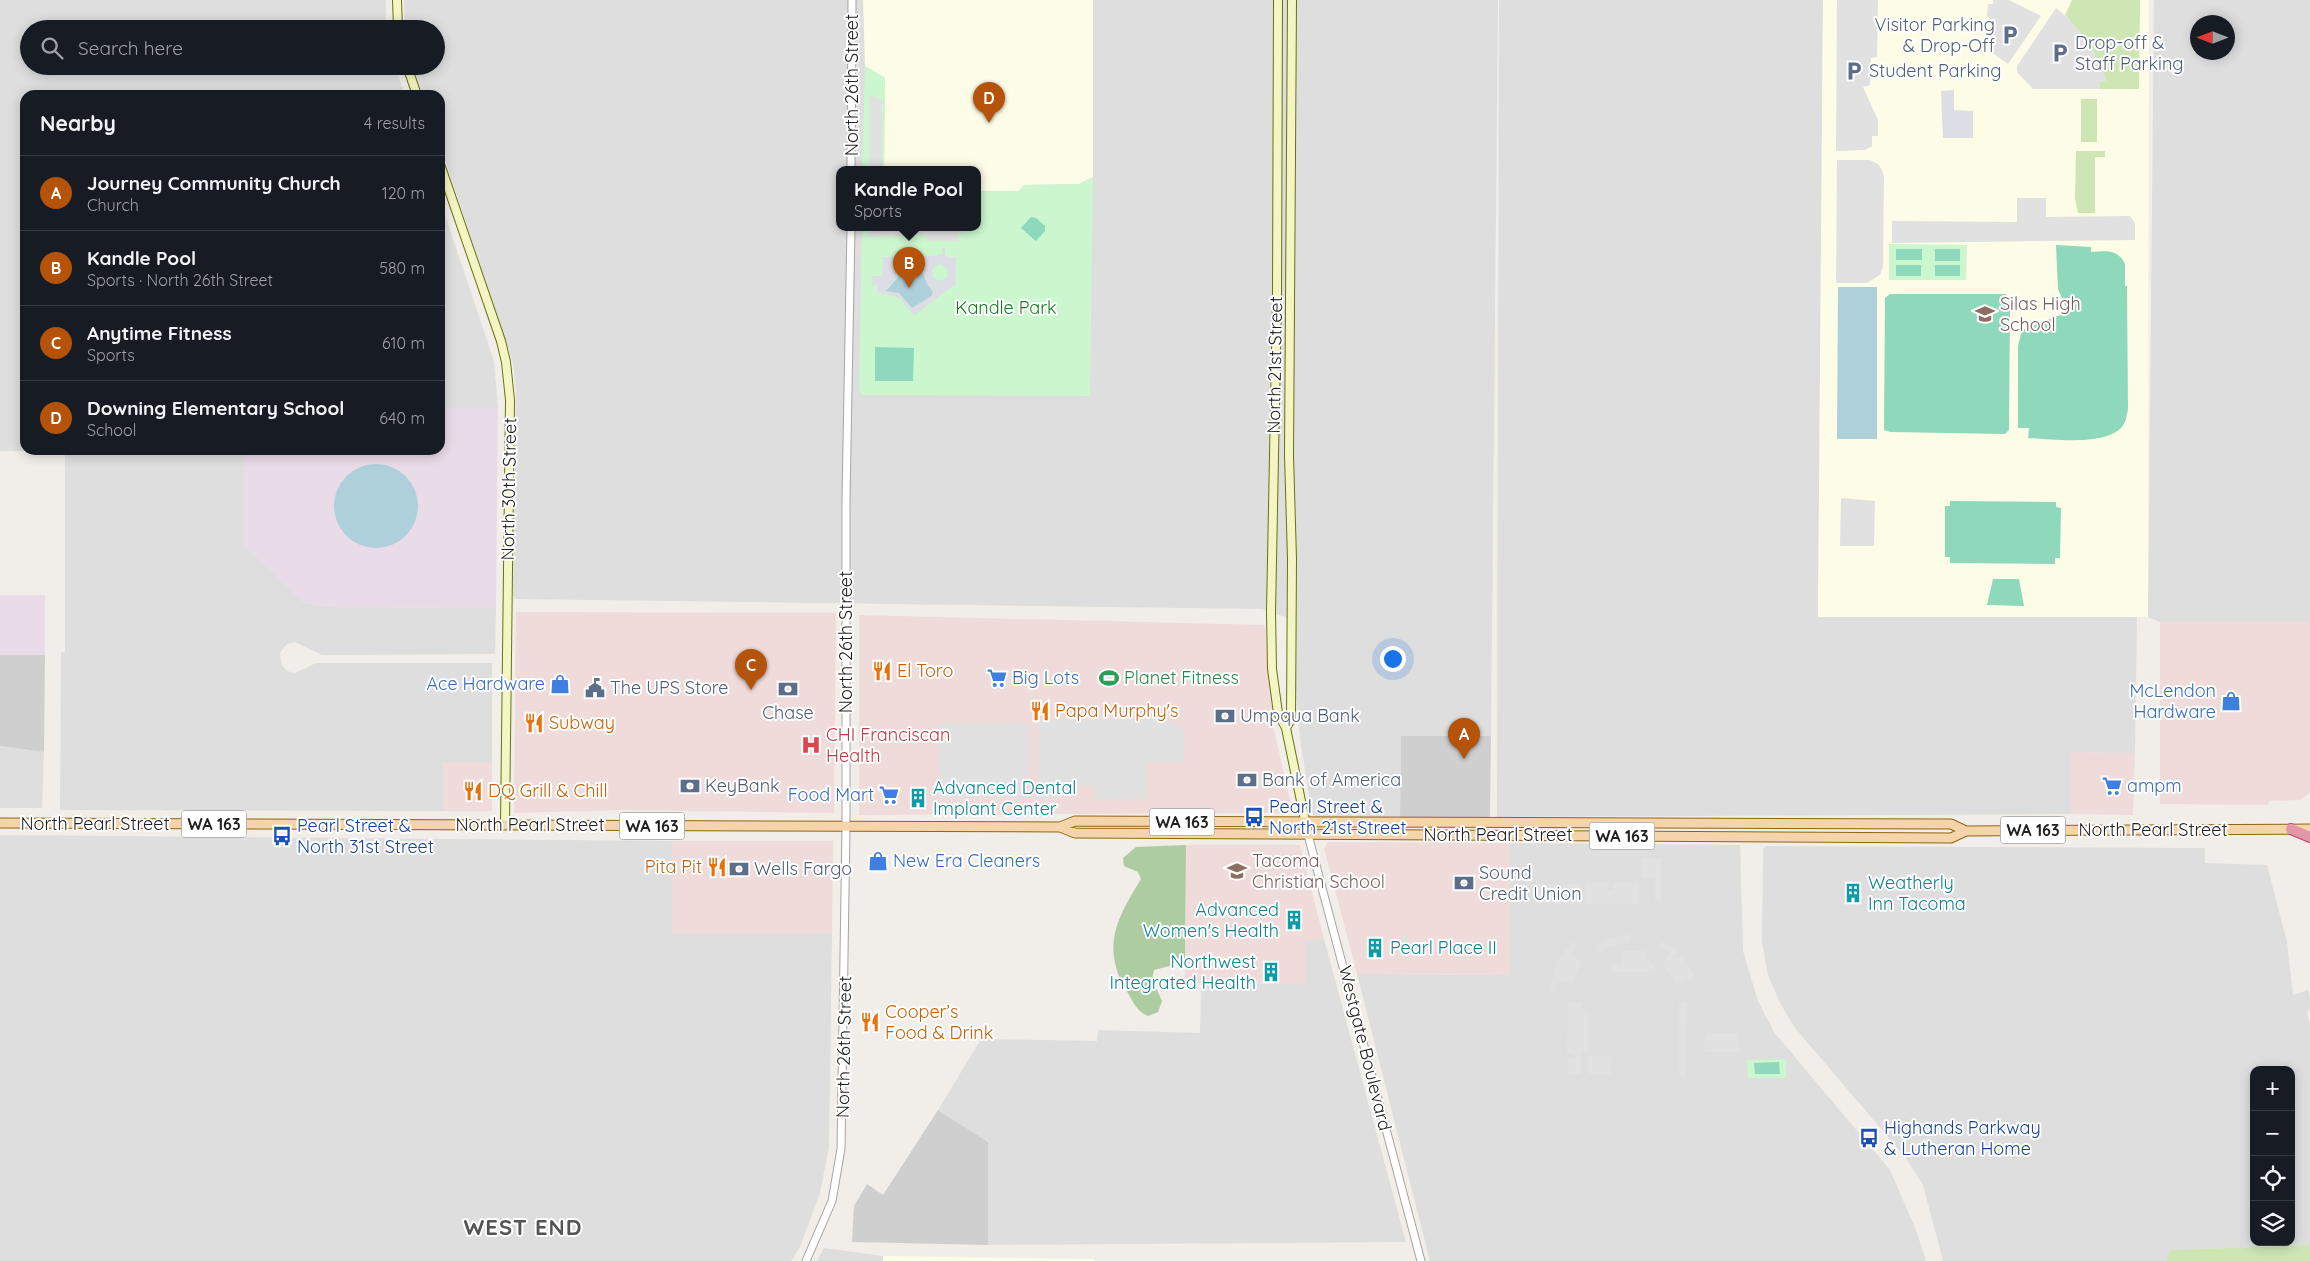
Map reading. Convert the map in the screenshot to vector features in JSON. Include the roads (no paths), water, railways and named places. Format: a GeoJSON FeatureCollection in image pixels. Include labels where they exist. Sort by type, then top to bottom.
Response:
{"type":"FeatureCollection","features":[{"type":"Feature","properties":{"kind":"highway"},"geometry":{"type":"LineString","coordinates":[[2290,830],[2310,837]]}},
{"type":"Feature","properties":{"kind":"main road"},"geometry":{"type":"LineString","coordinates":[[397,0],[398,20]]}},
{"type":"Feature","properties":{"kind":"main road","name":"North 21st Street"},"geometry":{"type":"LineString","coordinates":[[1278,0],[1277,299],[1271,614],[1272,669],[1278,713],[1286,728],[1308,835]]}},
{"type":"Feature","properties":{"kind":"main road","name":"North 21st Street"},"geometry":{"type":"LineString","coordinates":[[1286,728],[1291,719],[1292,559],[1289,421],[1292,0]]}},
{"type":"Feature","properties":{"kind":"main road"},"geometry":{"type":"LineString","coordinates":[[410,75],[415,90]]}},
{"type":"Feature","properties":{"kind":"main road","name":"North 30th Street"},"geometry":{"type":"LineString","coordinates":[[445,179],[501,341],[508,375],[510,400],[505,825]]}},
{"type":"Feature","properties":{"kind":"main road","name":"North Pearl Street"},"geometry":{"type":"LineString","coordinates":[[0,823],[1060,827],[1075,821],[1952,824],[1966,830],[2310,829]]}},
{"type":"Feature","properties":{"kind":"main road","name":"North Pearl Street"},"geometry":{"type":"LineString","coordinates":[[1060,827],[1075,834],[1951,838],[1966,830]]}},
{"type":"Feature","properties":{"kind":"street","name":"North 26th Street"},"geometry":{"type":"LineString","coordinates":[[851,166],[852,0]]}},
{"type":"Feature","properties":{"kind":"street","name":"North 26th Street"},"geometry":{"type":"LineString","coordinates":[[806,1261],[830,1207],[836,1188],[842,1148],[846,827],[846,500],[851,231]]}},
{"type":"Feature","properties":{"kind":"street","name":"Westgate Boulevard"},"geometry":{"type":"LineString","coordinates":[[1308,835],[1421,1261]]}},
{"type":"Feature","properties":{"kind":"water"},"geometry":{"type":"Polygon","coordinates":[[[915,265],[923,273],[927,284],[933,292],[931,296],[912,308],[899,293],[886,291],[899,276],[915,265]]]}},
{"type":"Feature","properties":{"kind":"water"},"geometry":{"type":"Polygon","coordinates":[[[1838,287],[1877,287],[1877,439],[1837,439],[1838,287]]]}},
{"type":"Feature","properties":{"kind":"water"},"geometry":{"type":"Polygon","coordinates":[[[376,464],[392,467],[411,483],[415,490],[418,506],[415,522],[399,541],[392,545],[376,548],[360,545],[341,529],[337,522],[334,506],[337,490],[353,471],[360,467],[376,464]]]}},
{"type":"Feature","properties":{"kind":"place","name":"Visitor Parking & Drop-Off"},"geometry":{"type":"Point","coordinates":[2010,35]}},
{"type":"Feature","properties":{"kind":"place","name":"Drop-off & Staff Parking"},"geometry":{"type":"Point","coordinates":[2060,53]}},
{"type":"Feature","properties":{"kind":"place","name":"Student Parking"},"geometry":{"type":"Point","coordinates":[1854,71]}},
{"type":"Feature","properties":{"kind":"place","name":"Downing Elementary School"},"geometry":{"type":"Point","coordinates":[989,123]}},
{"type":"Feature","properties":{"kind":"place","name":"Kandle Pool"},"geometry":{"type":"Point","coordinates":[909,288]}},
{"type":"Feature","properties":{"kind":"place","name":"Silas High School"},"geometry":{"type":"Point","coordinates":[1985,314]}},
{"type":"Feature","properties":{"kind":"place","name":"El Toro"},"geometry":{"type":"Point","coordinates":[882,671]}},
{"type":"Feature","properties":{"kind":"place","name":"Big Lots"},"geometry":{"type":"Point","coordinates":[997,678]}},
{"type":"Feature","properties":{"kind":"place","name":"Planet Fitness"},"geometry":{"type":"Point","coordinates":[1109,678]}},
{"type":"Feature","properties":{"kind":"place","name":"Ace Hardware"},"geometry":{"type":"Point","coordinates":[560,684]}},
{"type":"Feature","properties":{"kind":"place","name":"The UPS Store"},"geometry":{"type":"Point","coordinates":[595,688]}},
{"type":"Feature","properties":{"kind":"place","name":"Chase"},"geometry":{"type":"Point","coordinates":[788,689]}},
{"type":"Feature","properties":{"kind":"place","name":"Anytime Fitness"},"geometry":{"type":"Point","coordinates":[751,690]}},
{"type":"Feature","properties":{"kind":"place","name":"McLendon Hardware"},"geometry":{"type":"Point","coordinates":[2231,701]}},
{"type":"Feature","properties":{"kind":"place","name":"Papa Murphy's"},"geometry":{"type":"Point","coordinates":[1040,711]}},
{"type":"Feature","properties":{"kind":"place","name":"Umpqua Bank"},"geometry":{"type":"Point","coordinates":[1225,716]}},
{"type":"Feature","properties":{"kind":"place","name":"Subway"},"geometry":{"type":"Point","coordinates":[534,723]}},
{"type":"Feature","properties":{"kind":"place","name":"CHI Franciscan Health"},"geometry":{"type":"Point","coordinates":[811,745]}},
{"type":"Feature","properties":{"kind":"place","name":"Journey Community Church"},"geometry":{"type":"Point","coordinates":[1464,759]}},
{"type":"Feature","properties":{"kind":"place","name":"Bank of America"},"geometry":{"type":"Point","coordinates":[1247,780]}},
{"type":"Feature","properties":{"kind":"place","name":"KeyBank"},"geometry":{"type":"Point","coordinates":[690,786]}},
{"type":"Feature","properties":{"kind":"place","name":"ampm"},"geometry":{"type":"Point","coordinates":[2112,786]}},
{"type":"Feature","properties":{"kind":"place","name":"DQ Grill & Chill"},"geometry":{"type":"Point","coordinates":[473,791]}},
{"type":"Feature","properties":{"kind":"place","name":"Food Mart"},"geometry":{"type":"Point","coordinates":[889,795]}},
{"type":"Feature","properties":{"kind":"place","name":"Advanced Dental Implant Center"},"geometry":{"type":"Point","coordinates":[918,798]}},
{"type":"Feature","properties":{"kind":"place","name":"Pearl Street & North 21st Street"},"geometry":{"type":"Point","coordinates":[1254,817]}},
{"type":"Feature","properties":{"kind":"place","name":"Pearl Street & North 31st Street"},"geometry":{"type":"Point","coordinates":[282,836]}},
{"type":"Feature","properties":{"kind":"place","name":"New Era Cleaners"},"geometry":{"type":"Point","coordinates":[878,861]}},
{"type":"Feature","properties":{"kind":"place","name":"Pita Pit"},"geometry":{"type":"Point","coordinates":[717,867]}},
{"type":"Feature","properties":{"kind":"place","name":"Wells Fargo"},"geometry":{"type":"Point","coordinates":[739,869]}},
{"type":"Feature","properties":{"kind":"place","name":"Tacoma Christian School"},"geometry":{"type":"Point","coordinates":[1237,871]}},
{"type":"Feature","properties":{"kind":"place","name":"Sound Credit Union"},"geometry":{"type":"Point","coordinates":[1464,883]}},
{"type":"Feature","properties":{"kind":"place","name":"Weatherly Inn Tacoma"},"geometry":{"type":"Point","coordinates":[1853,893]}},
{"type":"Feature","properties":{"kind":"place","name":"Advanced Women's Health"},"geometry":{"type":"Point","coordinates":[1294,920]}},
{"type":"Feature","properties":{"kind":"place","name":"Pearl Place II"},"geometry":{"type":"Point","coordinates":[1375,948]}},
{"type":"Feature","properties":{"kind":"place","name":"Northwest Integrated Health"},"geometry":{"type":"Point","coordinates":[1271,972]}},
{"type":"Feature","properties":{"kind":"place","name":"Cooper’s Food & Drink"},"geometry":{"type":"Point","coordinates":[870,1022]}},
{"type":"Feature","properties":{"kind":"place","name":"Highands Parkway & Lutheran Home"},"geometry":{"type":"Point","coordinates":[1869,1138]}},
{"type":"Feature","properties":{"kind":"district","name":"WEST END"},"geometry":{"type":"Point","coordinates":[523,1227]}},
{"type":"Feature","properties":{"kind":"park label","name":"Kandle Park"},"geometry":{"type":"Point","coordinates":[1006,308]}}]}
